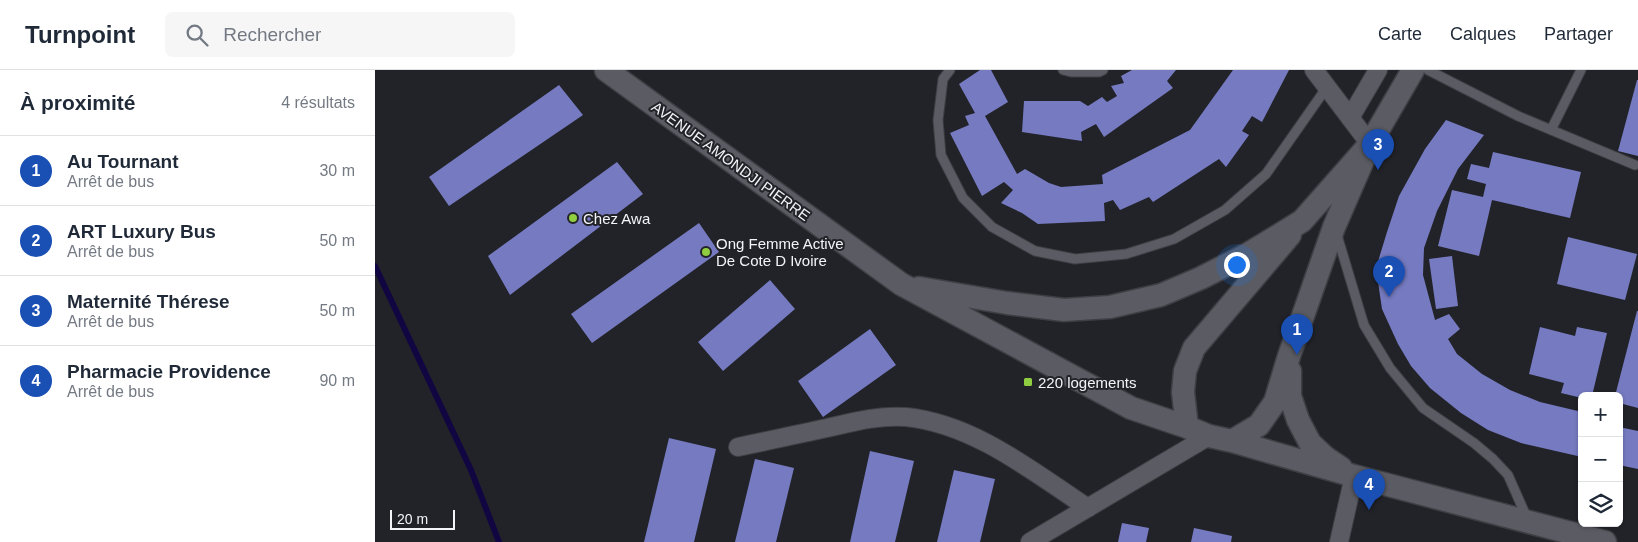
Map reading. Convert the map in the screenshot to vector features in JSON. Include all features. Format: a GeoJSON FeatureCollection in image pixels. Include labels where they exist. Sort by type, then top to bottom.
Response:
{"type":"FeatureCollection","features":[{"type":"Feature","properties":{"kind":"street","name":"AVENUE AMONDJI PIERRE"},"geometry":{"type":"LineString","coordinates":[[606,70],[901,284],[1131,408],[1209,436],[1605,542]]}},
{"type":"Feature","properties":{"kind":"street"},"geometry":{"type":"LineString","coordinates":[[1314,70],[1370,144]]}},
{"type":"Feature","properties":{"kind":"street"},"geometry":{"type":"LineString","coordinates":[[1350,118],[1378,70]]}},
{"type":"Feature","properties":{"kind":"street"},"geometry":{"type":"LineString","coordinates":[[1232,441],[1259,424],[1275,402],[1289,356],[1335,227],[1370,144],[1413,70]]}},
{"type":"Feature","properties":{"kind":"street"},"geometry":{"type":"LineString","coordinates":[[1187,427],[1183,392],[1185,371],[1194,348],[1370,144]]}},
{"type":"Feature","properties":{"kind":"street"},"geometry":{"type":"LineString","coordinates":[[901,284],[1064,310],[1110,307],[1161,295],[1201,278],[1248,254],[1302,221]]}},
{"type":"Feature","properties":{"kind":"street"},"geometry":{"type":"LineString","coordinates":[[1289,356],[1291,396],[1298,420],[1310,443],[1326,458],[1354,476],[1339,542]]}},
{"type":"Feature","properties":{"kind":"street"},"geometry":{"type":"LineString","coordinates":[[738,447],[870,418],[905,417],[937,422],[1001,451],[1088,508]]}},
{"type":"Feature","properties":{"kind":"street"},"geometry":{"type":"LineString","coordinates":[[1030,542],[1209,436]]}},
{"type":"Feature","properties":{"kind":"lane"},"geometry":{"type":"LineString","coordinates":[[950,70],[943,79],[938,120],[941,155],[963,198],[992,227],[1035,251],[1075,259],[1126,254],[1174,239],[1225,210],[1266,174],[1327,88]]}},
{"type":"Feature","properties":{"kind":"lane"},"geometry":{"type":"LineString","coordinates":[[1063,70],[1071,72],[1099,72],[1103,70]]}},
{"type":"Feature","properties":{"kind":"lane"},"geometry":{"type":"LineString","coordinates":[[1428,70],[1518,116],[1635,165]]}},
{"type":"Feature","properties":{"kind":"lane"},"geometry":{"type":"LineString","coordinates":[[1551,130],[1581,70]]}},
{"type":"Feature","properties":{"kind":"lane"},"geometry":{"type":"LineString","coordinates":[[1335,227],[1364,325],[1389,368],[1423,408],[1474,443],[1508,475],[1529,522]]}},
{"type":"Feature","properties":{"kind":"building"},"geometry":{"type":"Polygon","coordinates":[[[980,70],[991,70],[1008,102],[985,116],[1017,174],[1025,169],[1049,183],[1061,187],[1103,184],[1102,175],[1190,130],[1233,70],[1289,70],[1262,122],[1252,116],[1242,131],[1249,135],[1226,167],[1219,159],[1153,202],[1149,197],[1120,210],[1113,200],[1104,203],[1105,221],[1038,224],[1022,213],[1001,203],[1013,190],[1004,182],[982,196],[950,133],[969,125],[965,116],[975,113],[959,84],[980,70]]]}},
{"type":"Feature","properties":{"kind":"building"},"geometry":{"type":"Polygon","coordinates":[[[1132,70],[1176,70],[1167,81],[1173,88],[1104,137],[1096,124],[1081,132],[1082,141],[1022,132],[1024,101],[1080,101],[1088,106],[1102,97],[1107,102],[1117,96],[1111,86],[1124,83],[1121,76],[1132,70]]]}},
{"type":"Feature","properties":{"kind":"building"},"geometry":{"type":"Polygon","coordinates":[[[1638,80],[1638,156],[1618,151],[1638,80]]]}},
{"type":"Feature","properties":{"kind":"building"},"geometry":{"type":"Polygon","coordinates":[[[559,85],[583,115],[449,206],[429,177],[559,85]]]}},
{"type":"Feature","properties":{"kind":"building"},"geometry":{"type":"Polygon","coordinates":[[[1446,120],[1484,135],[1458,169],[1437,211],[1424,248],[1423,275],[1435,320],[1449,314],[1460,329],[1448,339],[1457,354],[1482,374],[1510,390],[1540,402],[1578,411],[1578,456],[1521,443],[1488,430],[1461,413],[1430,388],[1411,366],[1398,344],[1382,309],[1376,268],[1399,196],[1425,149],[1446,120]]]}},
{"type":"Feature","properties":{"kind":"building"},"geometry":{"type":"Polygon","coordinates":[[[1493,152],[1581,172],[1570,218],[1492,200],[1479,256],[1438,246],[1452,190],[1483,197],[1486,184],[1467,179],[1471,164],[1489,168],[1493,152]]]}},
{"type":"Feature","properties":{"kind":"building"},"geometry":{"type":"Polygon","coordinates":[[[617,162],[643,194],[510,295],[488,256],[617,162]]]}},
{"type":"Feature","properties":{"kind":"building"},"geometry":{"type":"Polygon","coordinates":[[[699,223],[719,252],[592,343],[571,314],[699,223]]]}},
{"type":"Feature","properties":{"kind":"building"},"geometry":{"type":"Polygon","coordinates":[[[1568,237],[1637,254],[1625,300],[1557,284],[1568,237]]]}},
{"type":"Feature","properties":{"kind":"building"},"geometry":{"type":"Polygon","coordinates":[[[1452,256],[1458,306],[1436,309],[1429,259],[1452,256]]]}},
{"type":"Feature","properties":{"kind":"building"},"geometry":{"type":"Polygon","coordinates":[[[770,280],[795,309],[723,371],[698,342],[770,280]]]}},
{"type":"Feature","properties":{"kind":"building"},"geometry":{"type":"Polygon","coordinates":[[[1638,311],[1638,408],[1623,404],[1623,392],[1616,392],[1638,311]]]}},
{"type":"Feature","properties":{"kind":"building"},"geometry":{"type":"Polygon","coordinates":[[[1540,327],[1575,336],[1577,327],[1607,333],[1593,392],[1578,392],[1578,397],[1561,393],[1564,383],[1529,374],[1540,327]]]}},
{"type":"Feature","properties":{"kind":"building"},"geometry":{"type":"Polygon","coordinates":[[[870,329],[896,365],[823,417],[798,381],[870,329]]]}},
{"type":"Feature","properties":{"kind":"building"},"geometry":{"type":"Polygon","coordinates":[[[1623,428],[1638,431],[1638,469],[1623,466],[1623,428]]]}},
{"type":"Feature","properties":{"kind":"building"},"geometry":{"type":"Polygon","coordinates":[[[669,438],[716,449],[694,542],[644,542],[669,438]]]}},
{"type":"Feature","properties":{"kind":"building"},"geometry":{"type":"Polygon","coordinates":[[[870,451],[914,461],[895,542],[850,542],[870,451]]]}},
{"type":"Feature","properties":{"kind":"building"},"geometry":{"type":"Polygon","coordinates":[[[755,459],[794,468],[776,542],[735,542],[755,459]]]}},
{"type":"Feature","properties":{"kind":"building"},"geometry":{"type":"Polygon","coordinates":[[[954,470],[995,479],[980,542],[937,542],[954,470]]]}},
{"type":"Feature","properties":{"kind":"building"},"geometry":{"type":"Polygon","coordinates":[[[1122,523],[1149,528],[1146,542],[1118,542],[1122,523]]]}},
{"type":"Feature","properties":{"kind":"building"},"geometry":{"type":"Polygon","coordinates":[[[1194,528],[1232,536],[1231,542],[1191,542],[1194,528]]]}},
{"type":"Feature","properties":{"kind":"waterway"},"geometry":{"type":"LineString","coordinates":[[375,266],[471,470],[499,542]]}},
{"type":"Feature","properties":{"kind":"place","name":"Maternité Thérese"},"geometry":{"type":"Point","coordinates":[1378,170]}},
{"type":"Feature","properties":{"kind":"place","name":"Chez Awa"},"geometry":{"type":"Point","coordinates":[573,218]}},
{"type":"Feature","properties":{"kind":"place","name":"Ong Femme Active De Cote D Ivoire"},"geometry":{"type":"Point","coordinates":[706,252]}},
{"type":"Feature","properties":{"kind":"place","name":"ART Luxury Bus"},"geometry":{"type":"Point","coordinates":[1389,297]}},
{"type":"Feature","properties":{"kind":"place","name":"Au Tournant"},"geometry":{"type":"Point","coordinates":[1297,355]}},
{"type":"Feature","properties":{"kind":"place","name":"220 logements"},"geometry":{"type":"Point","coordinates":[1028,382]}},
{"type":"Feature","properties":{"kind":"place","name":"Pharmacie Providence"},"geometry":{"type":"Point","coordinates":[1369,510]}}]}
